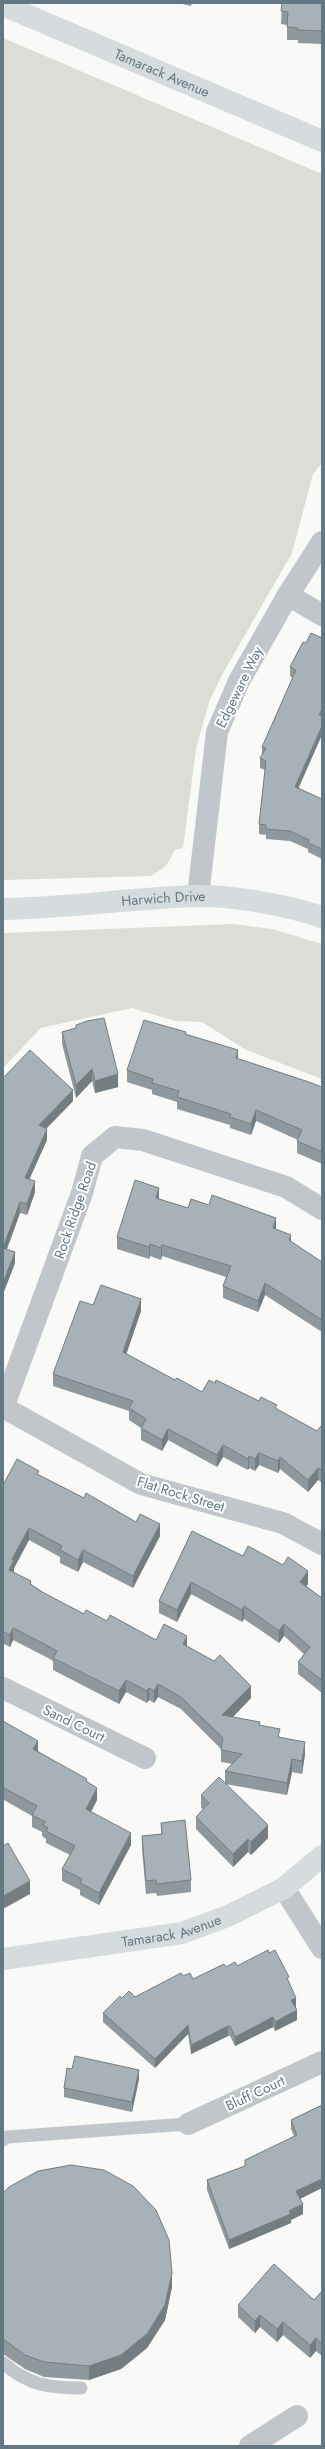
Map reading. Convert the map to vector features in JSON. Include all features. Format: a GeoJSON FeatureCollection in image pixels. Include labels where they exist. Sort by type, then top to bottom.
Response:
{"type":"FeatureCollection","features":[{"type":"Feature","properties":{"kind":"main road","name":"Tamarack Avenue"},"geometry":{"type":"LineString","coordinates":[[3,5],[322,141]]}},
{"type":"Feature","properties":{"kind":"main road","name":"Harwich Drive"},"geometry":{"type":"LineString","coordinates":[[3,909],[49,908],[198,896],[296,908],[322,917]]}},
{"type":"Feature","properties":{"kind":"main road","name":"Tamarack Avenue"},"geometry":{"type":"LineString","coordinates":[[3,1959],[182,1933],[228,1916],[284,1888],[322,1856]]}},
{"type":"Feature","properties":{"kind":"street","name":"Edgeware Way"},"geometry":{"type":"LineString","coordinates":[[198,896],[217,732],[239,681],[288,595],[322,542]]}},
{"type":"Feature","properties":{"kind":"street"},"geometry":{"type":"LineString","coordinates":[[288,595],[322,616]]}},
{"type":"Feature","properties":{"kind":"street","name":"Rock Ridge Road"},"geometry":{"type":"LineString","coordinates":[[3,1408],[82,1193],[92,1156],[115,1137],[143,1140],[286,1187],[322,1210]]}},
{"type":"Feature","properties":{"kind":"street","name":"Flat Rock Street"},"geometry":{"type":"LineString","coordinates":[[3,1408],[141,1484],[283,1523],[322,1544]]}},
{"type":"Feature","properties":{"kind":"street","name":"Sand Court"},"geometry":{"type":"LineString","coordinates":[[3,1688],[145,1758]]}},
{"type":"Feature","properties":{"kind":"street"},"geometry":{"type":"LineString","coordinates":[[284,1888],[322,1948]]}},
{"type":"Feature","properties":{"kind":"street","name":"Bluff Court"},"geometry":{"type":"LineString","coordinates":[[188,2124],[322,2062]]}},
{"type":"Feature","properties":{"kind":"street"},"geometry":{"type":"LineString","coordinates":[[250,2446],[297,2416]]}},
{"type":"Feature","properties":{"kind":"lane"},"geometry":{"type":"LineString","coordinates":[[3,2140],[7,2137],[188,2124]]}},
{"type":"Feature","properties":{"kind":"lane"},"geometry":{"type":"LineString","coordinates":[[3,2363],[30,2382],[54,2388],[81,2388]]}},
{"type":"Feature","properties":{"kind":"shaded area"},"geometry":{"type":"Polygon","coordinates":[[[3,38],[322,174],[322,463],[313,474],[292,553],[222,675],[209,702],[196,749],[183,848],[175,850],[166,866],[151,876],[3,880],[3,38]]]}},
{"type":"Feature","properties":{"kind":"shaded area"},"geometry":{"type":"Polygon","coordinates":[[[234,924],[272,929],[322,944],[322,1079],[246,1050],[202,1022],[175,1021],[132,1008],[41,1028],[3,1068],[3,933],[234,924]]]}},
{"type":"Feature","properties":{"kind":"building"},"geometry":{"type":"Polygon","coordinates":[[[282,3],[322,3],[322,31],[298,30],[298,28],[287,27],[288,12],[281,11],[282,3]]]}},
{"type":"Feature","properties":{"kind":"building"},"geometry":{"type":"Polygon","coordinates":[[[311,633],[322,638],[322,709],[319,715],[322,716],[322,726],[295,787],[322,799],[322,849],[308,843],[309,840],[290,831],[266,829],[266,825],[259,824],[266,761],[260,758],[266,748],[262,747],[296,670],[290,667],[303,642],[306,643],[311,633]]]}},
{"type":"Feature","properties":{"kind":"building"},"geometry":{"type":"Polygon","coordinates":[[[104,1018],[118,1074],[95,1081],[92,1069],[76,1085],[62,1032],[76,1028],[76,1025],[87,1021],[104,1018]]]}},
{"type":"Feature","properties":{"kind":"building"},"geometry":{"type":"Polygon","coordinates":[[[144,1020],[186,1032],[185,1034],[238,1050],[236,1058],[322,1087],[322,1152],[297,1141],[302,1130],[256,1110],[251,1124],[230,1117],[231,1114],[177,1097],[179,1091],[152,1083],[153,1079],[127,1070],[144,1020]]]}},
{"type":"Feature","properties":{"kind":"building"},"geometry":{"type":"Polygon","coordinates":[[[30,1050],[73,1090],[39,1125],[47,1129],[25,1178],[35,1181],[27,1204],[20,1202],[3,1248],[3,1078],[30,1050]]]}},
{"type":"Feature","properties":{"kind":"building"},"geometry":{"type":"Polygon","coordinates":[[[135,1180],[159,1188],[156,1198],[188,1208],[191,1199],[209,1205],[212,1195],[276,1218],[273,1228],[291,1235],[289,1240],[322,1262],[322,1320],[265,1283],[258,1301],[223,1286],[231,1266],[162,1245],[161,1248],[150,1244],[149,1247],[117,1237],[135,1180]]]}},
{"type":"Feature","properties":{"kind":"building"},"geometry":{"type":"Polygon","coordinates":[[[3,1248],[15,1252],[3,1283],[3,1248]]]}},
{"type":"Feature","properties":{"kind":"building"},"geometry":{"type":"Polygon","coordinates":[[[101,1285],[141,1299],[123,1352],[175,1380],[177,1378],[202,1392],[209,1380],[215,1383],[216,1380],[259,1401],[261,1397],[277,1405],[275,1408],[317,1431],[322,1425],[322,1471],[318,1468],[308,1480],[280,1457],[278,1461],[259,1453],[255,1459],[249,1456],[248,1459],[223,1445],[217,1455],[168,1429],[162,1440],[141,1428],[146,1419],[129,1408],[133,1401],[53,1374],[80,1301],[93,1305],[101,1285]]]}},
{"type":"Feature","properties":{"kind":"building"},"geometry":{"type":"Polygon","coordinates":[[[17,1459],[39,1471],[37,1474],[84,1498],[86,1493],[136,1522],[140,1514],[160,1524],[133,1576],[83,1550],[78,1560],[60,1550],[62,1546],[29,1528],[12,1559],[14,1560],[9,1570],[31,1581],[30,1584],[44,1593],[84,1614],[86,1610],[107,1621],[110,1615],[156,1640],[164,1624],[187,1636],[183,1644],[214,1661],[220,1655],[251,1686],[222,1715],[260,1722],[259,1725],[280,1729],[278,1737],[305,1742],[302,1761],[292,1759],[287,1783],[225,1771],[242,1754],[221,1750],[223,1738],[181,1697],[158,1684],[154,1691],[149,1688],[147,1691],[126,1680],[119,1691],[53,1658],[57,1651],[13,1628],[10,1635],[4,1632],[3,1634],[3,1485],[17,1459]]]}},
{"type":"Feature","properties":{"kind":"building"},"geometry":{"type":"Polygon","coordinates":[[[192,1531],[243,1556],[248,1546],[283,1565],[288,1557],[308,1571],[300,1582],[322,1598],[322,1680],[298,1662],[310,1647],[284,1624],[279,1631],[244,1606],[242,1610],[191,1582],[177,1610],[159,1601],[192,1531]]]}},
{"type":"Feature","properties":{"kind":"building"},"geometry":{"type":"Polygon","coordinates":[[[3,1721],[38,1741],[33,1749],[87,1779],[86,1781],[97,1788],[86,1809],[131,1833],[99,1893],[80,1883],[82,1879],[62,1869],[75,1846],[46,1831],[48,1828],[42,1824],[46,1822],[32,1815],[37,1806],[4,1788],[3,1790],[3,1721]]]}},
{"type":"Feature","properties":{"kind":"building"},"geometry":{"type":"Polygon","coordinates":[[[219,1777],[268,1825],[251,1842],[248,1839],[233,1854],[196,1817],[209,1803],[201,1795],[219,1777]]]}},
{"type":"Feature","properties":{"kind":"building"},"geometry":{"type":"Polygon","coordinates":[[[185,1820],[191,1880],[157,1884],[156,1880],[146,1881],[142,1836],[162,1834],[161,1823],[185,1820]]]}},
{"type":"Feature","properties":{"kind":"building"},"geometry":{"type":"Polygon","coordinates":[[[8,1843],[30,1881],[3,1896],[3,1846],[8,1843]]]}},
{"type":"Feature","properties":{"kind":"building"},"geometry":{"type":"Polygon","coordinates":[[[268,1950],[269,1953],[275,1950],[289,1977],[287,1978],[296,1998],[291,2000],[297,2010],[275,2022],[273,2017],[235,2037],[230,2026],[228,2026],[191,2045],[188,2025],[155,2059],[103,2013],[120,1996],[122,1998],[129,1991],[135,1997],[181,1973],[183,1976],[190,1973],[193,1979],[224,1964],[226,1967],[235,1962],[237,1966],[268,1950]]]}},
{"type":"Feature","properties":{"kind":"building"},"geometry":{"type":"Polygon","coordinates":[[[75,2056],[139,2070],[132,2102],[64,2088],[67,2068],[72,2069],[75,2056]]]}},
{"type":"Feature","properties":{"kind":"building"},"geometry":{"type":"Polygon","coordinates":[[[322,2105],[322,2179],[296,2191],[303,2204],[289,2211],[291,2214],[229,2240],[207,2180],[245,2166],[245,2160],[297,2135],[291,2120],[322,2105]]]}},
{"type":"Feature","properties":{"kind":"building"},"geometry":{"type":"Polygon","coordinates":[[[71,2165],[104,2170],[133,2186],[156,2210],[169,2240],[172,2273],[165,2305],[147,2334],[121,2355],[89,2366],[44,2362],[25,2355],[3,2339],[3,2193],[9,2187],[38,2171],[71,2165]]]}},
{"type":"Feature","properties":{"kind":"building"},"geometry":{"type":"Polygon","coordinates":[[[274,2264],[314,2300],[322,2291],[322,2344],[316,2338],[310,2345],[283,2322],[277,2329],[260,2315],[255,2321],[238,2305],[274,2264]]]}}]}
